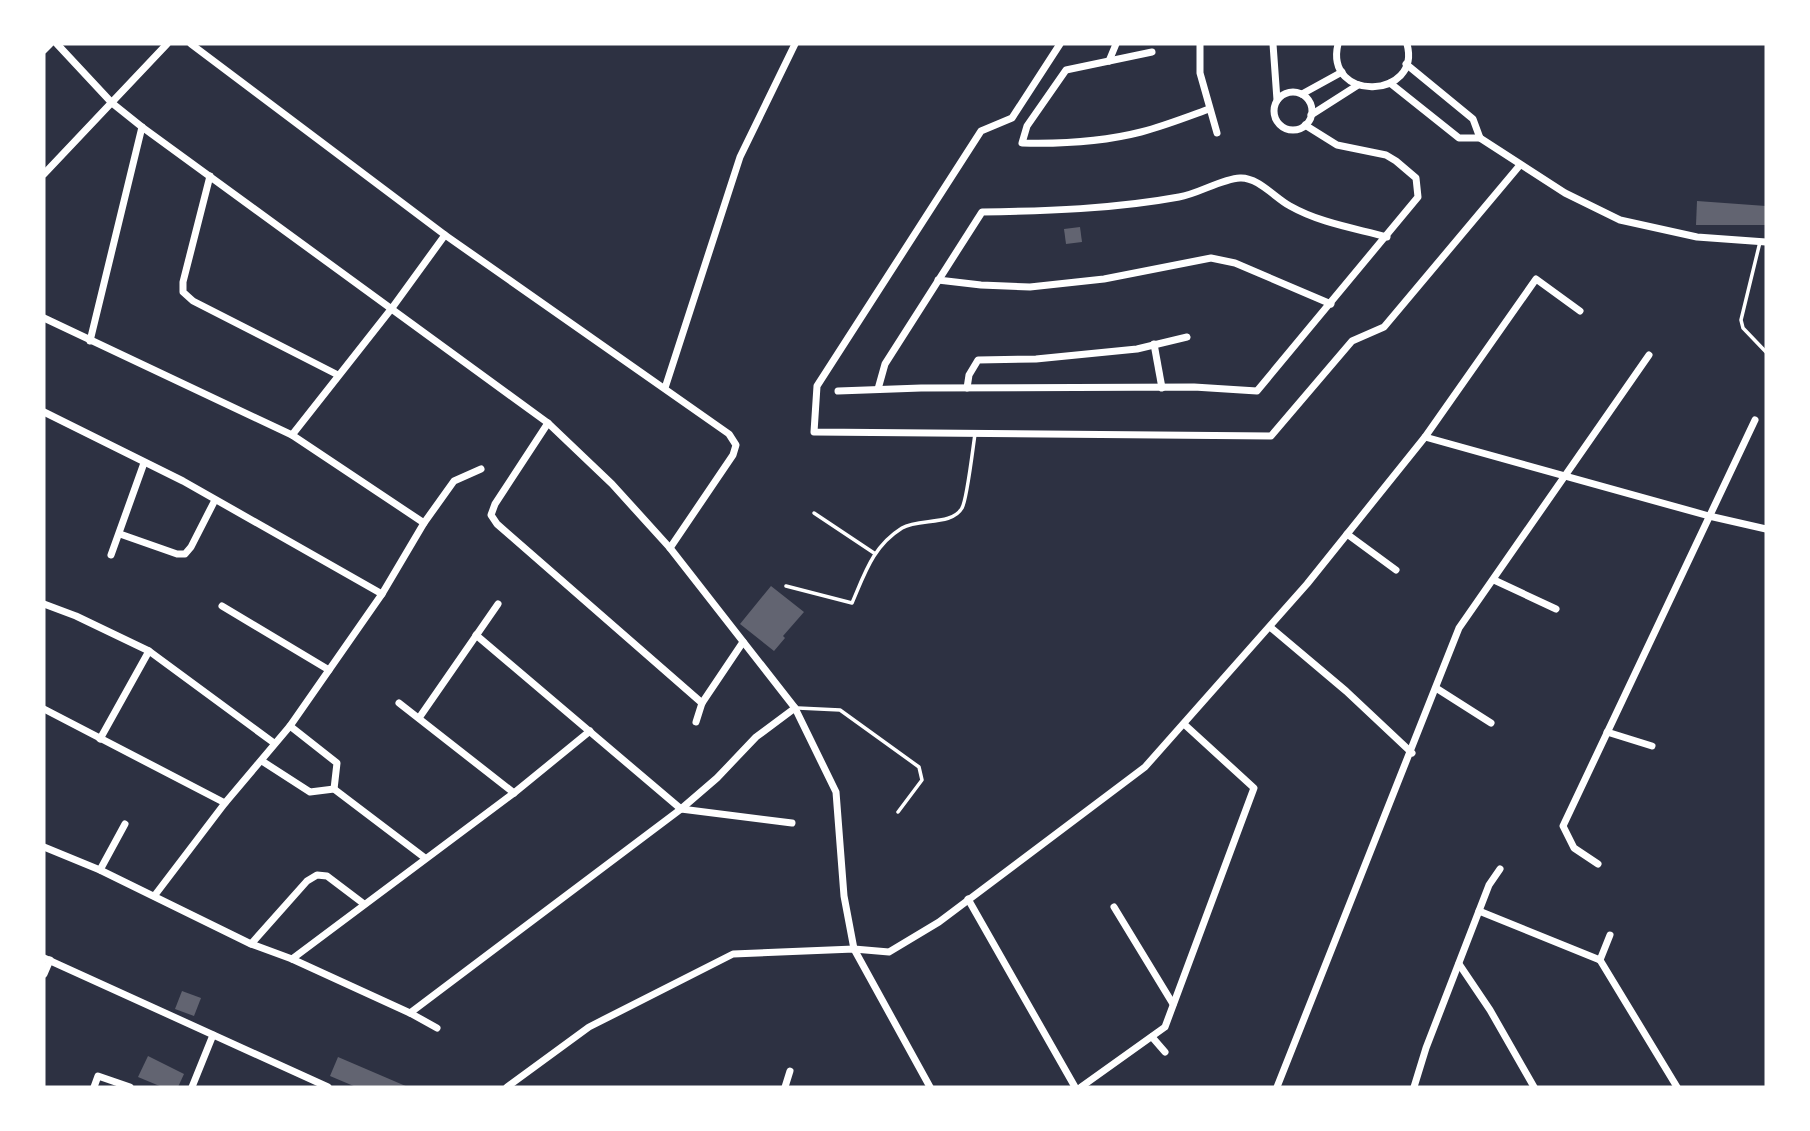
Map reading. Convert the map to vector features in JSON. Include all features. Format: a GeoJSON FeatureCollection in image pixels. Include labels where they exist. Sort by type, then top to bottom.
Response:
{"type":"FeatureCollection","features":[{"type":"Feature","properties":{"kind":"street"},"geometry":{"type":"LineString","coordinates":[[44,50],[50,44]]}},
{"type":"Feature","properties":{"kind":"street"},"geometry":{"type":"LineString","coordinates":[[57,44],[112,103],[142,127],[548,424],[612,484],[670,548],[795,708],[836,792],[844,896],[854,949],[930,1087]]}},
{"type":"Feature","properties":{"kind":"street"},"geometry":{"type":"LineString","coordinates":[[44,174],[167,44]]}},
{"type":"Feature","properties":{"kind":"street"},"geometry":{"type":"LineString","coordinates":[[191,44],[445,236],[729,435],[736,444],[733,455],[670,548]]}},
{"type":"Feature","properties":{"kind":"street"},"geometry":{"type":"LineString","coordinates":[[665,388],[740,157],[795,44]]}},
{"type":"Feature","properties":{"kind":"street"},"geometry":{"type":"LineString","coordinates":[[1060,44],[1012,117],[981,131],[817,386],[814,432],[1270,436],[1352,341],[1384,327],[1520,165]]}},
{"type":"Feature","properties":{"kind":"street"},"geometry":{"type":"LineString","coordinates":[[1109,61],[1116,44]]}},
{"type":"Feature","properties":{"kind":"street"},"geometry":{"type":"LineString","coordinates":[[1200,44],[1200,73],[1217,133]]}},
{"type":"Feature","properties":{"kind":"street"},"geometry":{"type":"LineString","coordinates":[[1273,44],[1277,100],[1274,112],[1278,123],[1288,129],[1305,125],[1311,115],[1359,85]]}},
{"type":"Feature","properties":{"kind":"street"},"geometry":{"type":"LineString","coordinates":[[1338,44],[1337,61],[1342,72],[1359,85],[1380,87],[1400,75],[1406,64],[1407,44]]}},
{"type":"Feature","properties":{"kind":"street"},"geometry":{"type":"LineString","coordinates":[[1153,52],[1066,70],[1027,126],[1022,143],[1064,144],[1141,132],[1209,109]]}},
{"type":"Feature","properties":{"kind":"street"},"geometry":{"type":"LineString","coordinates":[[1406,64],[1474,119],[1480,138]]}},
{"type":"Feature","properties":{"kind":"street"},"geometry":{"type":"LineString","coordinates":[[1277,100],[1288,92],[1302,94],[1342,72]]}},
{"type":"Feature","properties":{"kind":"street"},"geometry":{"type":"LineString","coordinates":[[1390,83],[1459,138],[1480,138],[1565,193],[1620,220],[1697,237],[1763,242]]}},
{"type":"Feature","properties":{"kind":"street"},"geometry":{"type":"LineString","coordinates":[[1302,94],[1310,103],[1311,115]]}},
{"type":"Feature","properties":{"kind":"street"},"geometry":{"type":"LineString","coordinates":[[838,391],[1162,388],[1257,391],[1418,197],[1416,178],[1396,161],[1386,155],[1337,145],[1305,125]]}},
{"type":"Feature","properties":{"kind":"street"},"geometry":{"type":"LineString","coordinates":[[90,341],[142,127]]}},
{"type":"Feature","properties":{"kind":"street"},"geometry":{"type":"LineString","coordinates":[[210,176],[183,282],[183,292],[193,301],[338,375]]}},
{"type":"Feature","properties":{"kind":"street"},"geometry":{"type":"LineString","coordinates":[[878,389],[885,364],[982,212],[1076,209],[1181,197],[1240,178],[1257,182],[1279,200],[1301,212],[1387,237]]}},
{"type":"Feature","properties":{"kind":"street"},"geometry":{"type":"LineString","coordinates":[[292,435],[445,236]]}},
{"type":"Feature","properties":{"kind":"street"},"geometry":{"type":"LineString","coordinates":[[938,280],[1030,287],[1104,279],[1211,258],[1235,264],[1331,304]]}},
{"type":"Feature","properties":{"kind":"street"},"geometry":{"type":"LineString","coordinates":[[507,1087],[589,1027],[733,954],[854,949],[889,952],[939,922],[1145,766],[1184,724],[1270,627],[1425,437],[1536,279],[1580,311]]}},
{"type":"Feature","properties":{"kind":"street"},"geometry":{"type":"LineString","coordinates":[[44,318],[292,435],[424,523]]}},
{"type":"Feature","properties":{"kind":"street"},"geometry":{"type":"LineString","coordinates":[[967,388],[969,375],[978,360],[1036,359],[1137,349],[1187,337]]}},
{"type":"Feature","properties":{"kind":"street"},"geometry":{"type":"LineString","coordinates":[[1154,344],[1162,388]]}},
{"type":"Feature","properties":{"kind":"street"},"geometry":{"type":"LineString","coordinates":[[1278,1087],[1460,628],[1649,355]]}},
{"type":"Feature","properties":{"kind":"street"},"geometry":{"type":"LineString","coordinates":[[44,412],[215,499],[382,594]]}},
{"type":"Feature","properties":{"kind":"street"},"geometry":{"type":"LineString","coordinates":[[1598,864],[1574,848],[1563,826],[1755,419]]}},
{"type":"Feature","properties":{"kind":"street"},"geometry":{"type":"LineString","coordinates":[[548,424],[495,504],[491,515],[497,524],[702,703]]}},
{"type":"Feature","properties":{"kind":"street"},"geometry":{"type":"LineString","coordinates":[[1425,437],[1709,516],[1766,529]]}},
{"type":"Feature","properties":{"kind":"street"},"geometry":{"type":"LineString","coordinates":[[111,555],[144,463]]}},
{"type":"Feature","properties":{"kind":"street"},"geometry":{"type":"LineString","coordinates":[[155,895],[225,803],[290,726],[382,594],[424,523],[454,481],[481,469]]}},
{"type":"Feature","properties":{"kind":"street"},"geometry":{"type":"LineString","coordinates":[[120,534],[177,554],[185,554],[215,499]]}},
{"type":"Feature","properties":{"kind":"street"},"geometry":{"type":"LineString","coordinates":[[1347,534],[1396,570]]}},
{"type":"Feature","properties":{"kind":"street"},"geometry":{"type":"LineString","coordinates":[[1494,580],[1556,609]]}},
{"type":"Feature","properties":{"kind":"street"},"geometry":{"type":"LineString","coordinates":[[44,604],[76,616],[149,651],[274,743]]}},
{"type":"Feature","properties":{"kind":"street"},"geometry":{"type":"LineString","coordinates":[[418,718],[498,604]]}},
{"type":"Feature","properties":{"kind":"street"},"geometry":{"type":"LineString","coordinates":[[222,606],[328,670]]}},
{"type":"Feature","properties":{"kind":"street"},"geometry":{"type":"LineString","coordinates":[[1270,627],[1346,691],[1412,753]]}},
{"type":"Feature","properties":{"kind":"street"},"geometry":{"type":"LineString","coordinates":[[476,635],[681,809],[792,823]]}},
{"type":"Feature","properties":{"kind":"street"},"geometry":{"type":"LineString","coordinates":[[696,722],[702,703],[743,642]]}},
{"type":"Feature","properties":{"kind":"street"},"geometry":{"type":"LineString","coordinates":[[100,739],[149,651]]}},
{"type":"Feature","properties":{"kind":"street"},"geometry":{"type":"LineString","coordinates":[[1436,688],[1491,723]]}},
{"type":"Feature","properties":{"kind":"street"},"geometry":{"type":"LineString","coordinates":[[399,703],[514,793]]}},
{"type":"Feature","properties":{"kind":"street"},"geometry":{"type":"LineString","coordinates":[[410,1013],[681,809],[717,778],[756,737],[795,708]]}},
{"type":"Feature","properties":{"kind":"street"},"geometry":{"type":"LineString","coordinates":[[44,709],[225,803]]}},
{"type":"Feature","properties":{"kind":"street"},"geometry":{"type":"LineString","coordinates":[[1081,1087],[1165,1027],[1254,788],[1184,724]]}},
{"type":"Feature","properties":{"kind":"street"},"geometry":{"type":"LineString","coordinates":[[290,726],[337,762],[334,789]]}},
{"type":"Feature","properties":{"kind":"street"},"geometry":{"type":"LineString","coordinates":[[292,959],[514,793],[590,731]]}},
{"type":"Feature","properties":{"kind":"street"},"geometry":{"type":"LineString","coordinates":[[1607,732],[1653,746]]}},
{"type":"Feature","properties":{"kind":"street"},"geometry":{"type":"LineString","coordinates":[[262,761],[310,792],[334,789],[425,858]]}},
{"type":"Feature","properties":{"kind":"street"},"geometry":{"type":"LineString","coordinates":[[100,870],[125,824]]}},
{"type":"Feature","properties":{"kind":"street"},"geometry":{"type":"LineString","coordinates":[[44,847],[155,895],[251,944],[292,959],[437,1028]]}},
{"type":"Feature","properties":{"kind":"street"},"geometry":{"type":"LineString","coordinates":[[1414,1087],[1426,1048],[1489,884],[1500,869]]}},
{"type":"Feature","properties":{"kind":"street"},"geometry":{"type":"LineString","coordinates":[[251,944],[307,881],[317,875],[327,876],[364,904]]}},
{"type":"Feature","properties":{"kind":"street"},"geometry":{"type":"LineString","coordinates":[[968,899],[1075,1087]]}},
{"type":"Feature","properties":{"kind":"street"},"geometry":{"type":"LineString","coordinates":[[1114,907],[1174,1004]]}},
{"type":"Feature","properties":{"kind":"street"},"geometry":{"type":"LineString","coordinates":[[1479,911],[1600,960],[1677,1087]]}},
{"type":"Feature","properties":{"kind":"street"},"geometry":{"type":"LineString","coordinates":[[1600,960],[1611,934]]}},
{"type":"Feature","properties":{"kind":"street"},"geometry":{"type":"LineString","coordinates":[[44,974],[47,959],[328,1087]]}},
{"type":"Feature","properties":{"kind":"street"},"geometry":{"type":"LineString","coordinates":[[1459,964],[1490,1010],[1534,1087]]}},
{"type":"Feature","properties":{"kind":"street"},"geometry":{"type":"LineString","coordinates":[[192,1087],[214,1035]]}},
{"type":"Feature","properties":{"kind":"street"},"geometry":{"type":"LineString","coordinates":[[1152,1037],[1165,1052]]}},
{"type":"Feature","properties":{"kind":"street"},"geometry":{"type":"LineString","coordinates":[[785,1087],[790,1071]]}},
{"type":"Feature","properties":{"kind":"street"},"geometry":{"type":"LineString","coordinates":[[94,1087],[98,1076],[130,1087]]}},
{"type":"Feature","properties":{"kind":"lane"},"geometry":{"type":"LineString","coordinates":[[1763,242],[1741,320],[1743,328],[1766,352]]}},
{"type":"Feature","properties":{"kind":"lane"},"geometry":{"type":"LineString","coordinates":[[786,586],[852,603],[874,553],[903,527],[954,517],[963,508],[975,434]]}},
{"type":"Feature","properties":{"kind":"lane"},"geometry":{"type":"LineString","coordinates":[[814,513],[874,553]]}},
{"type":"Feature","properties":{"kind":"lane"},"geometry":{"type":"LineString","coordinates":[[795,708],[840,710],[919,767],[922,780],[898,812]]}},
{"type":"Feature","properties":{"kind":"building"},"geometry":{"type":"Polygon","coordinates":[[[1697,201],[1766,206],[1766,225],[1696,225],[1697,201]]]}},
{"type":"Feature","properties":{"kind":"building"},"geometry":{"type":"Polygon","coordinates":[[[1080,227],[1082,242],[1066,244],[1064,229],[1080,227]]]}},
{"type":"Feature","properties":{"kind":"building"},"geometry":{"type":"Polygon","coordinates":[[[771,586],[804,612],[774,651],[740,624],[771,586]]]}},
{"type":"Feature","properties":{"kind":"building"},"geometry":{"type":"Polygon","coordinates":[[[182,991],[201,998],[194,1016],[175,1009],[182,991]]]}},
{"type":"Feature","properties":{"kind":"building"},"geometry":{"type":"Polygon","coordinates":[[[148,1056],[184,1074],[178,1087],[162,1087],[138,1077],[148,1056]]]}},
{"type":"Feature","properties":{"kind":"building"},"geometry":{"type":"Polygon","coordinates":[[[338,1057],[408,1087],[356,1087],[330,1076],[338,1057]]]}}]}
